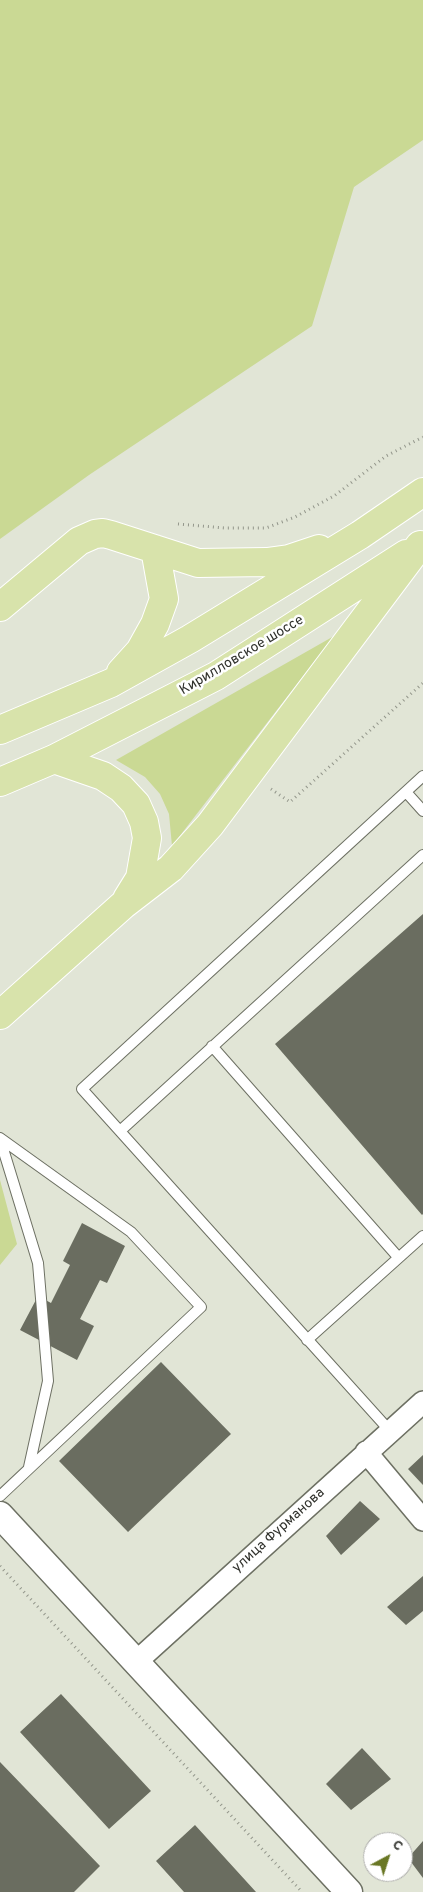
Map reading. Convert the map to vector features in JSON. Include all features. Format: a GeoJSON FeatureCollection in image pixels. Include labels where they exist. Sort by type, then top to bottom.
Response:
{"type":"FeatureCollection","features":[{"type":"Feature","properties":{"kind":"main road"},"geometry":{"type":"LineString","coordinates":[[0,730],[111,683],[190,639],[360,535],[423,492]]}},
{"type":"Feature","properties":{"kind":"main road"},"geometry":{"type":"LineString","coordinates":[[0,607],[79,541],[86,537],[103,533],[198,562],[267,562],[290,559],[360,535]]}},
{"type":"Feature","properties":{"kind":"main road"},"geometry":{"type":"LineString","coordinates":[[0,1015],[123,905],[171,868],[210,825],[422,544]]}},
{"type":"Feature","properties":{"kind":"main road","name":"Кирилловское шоссе"},"geometry":{"type":"LineString","coordinates":[[0,782],[54,759],[216,676],[422,544]]}},
{"type":"Feature","properties":{"kind":"main road"},"geometry":{"type":"LineString","coordinates":[[111,683],[140,651],[155,624],[164,600],[156,549]]}},
{"type":"Feature","properties":{"kind":"main road"},"geometry":{"type":"LineString","coordinates":[[54,759],[103,776],[121,788],[136,804],[144,822],[147,838],[140,878],[123,905]]}},
{"type":"Feature","properties":{"kind":"street","name":"улица Фурманова"},"geometry":{"type":"LineString","coordinates":[[136,1662],[423,1402]]}},
{"type":"Feature","properties":{"kind":"street"},"geometry":{"type":"LineString","coordinates":[[366,1452],[423,1520]]}},
{"type":"Feature","properties":{"kind":"street"},"geometry":{"type":"LineString","coordinates":[[0,1515],[349,1892]]}},
{"type":"Feature","properties":{"kind":"lane"},"geometry":{"type":"LineString","coordinates":[[390,1431],[82,1089],[423,776]]}},
{"type":"Feature","properties":{"kind":"lane"},"geometry":{"type":"LineString","coordinates":[[406,792],[423,812]]}},
{"type":"Feature","properties":{"kind":"lane"},"geometry":{"type":"LineString","coordinates":[[120,1131],[423,855]]}},
{"type":"Feature","properties":{"kind":"lane"},"geometry":{"type":"LineString","coordinates":[[212,1046],[398,1257]]}},
{"type":"Feature","properties":{"kind":"lane"},"geometry":{"type":"LineString","coordinates":[[0,1138],[38,1263],[48,1381],[29,1467]]}},
{"type":"Feature","properties":{"kind":"lane"},"geometry":{"type":"LineString","coordinates":[[0,1138],[131,1232],[201,1307],[0,1496]]}},
{"type":"Feature","properties":{"kind":"lane"},"geometry":{"type":"LineString","coordinates":[[307,1340],[423,1236]]}},
{"type":"Feature","properties":{"kind":"path"},"geometry":{"type":"LineString","coordinates":[[178,524],[225,528],[266,528],[295,517],[334,496],[386,456],[423,437]]}},
{"type":"Feature","properties":{"kind":"path"},"geometry":{"type":"LineString","coordinates":[[264,785],[290,802],[423,683]]}},
{"type":"Feature","properties":{"kind":"path"},"geometry":{"type":"LineString","coordinates":[[0,1566],[302,1892]]}},
{"type":"Feature","properties":{"kind":"green space"},"geometry":{"type":"Polygon","coordinates":[[[0,0],[423,0],[423,140],[354,187],[312,326],[89,475],[0,539],[0,0]]]}},
{"type":"Feature","properties":{"kind":"green space"},"geometry":{"type":"Polygon","coordinates":[[[334,636],[172,846],[169,814],[160,794],[145,777],[116,760],[334,636]]]}},
{"type":"Feature","properties":{"kind":"green space"},"geometry":{"type":"Polygon","coordinates":[[[0,1180],[17,1244],[0,1265],[0,1180]]]}},
{"type":"Feature","properties":{"kind":"building"},"geometry":{"type":"Polygon","coordinates":[[[423,914],[423,1214],[422,1215],[275,1044],[423,914]]]}},
{"type":"Feature","properties":{"kind":"building"},"geometry":{"type":"Polygon","coordinates":[[[82,1223],[125,1246],[107,1283],[100,1280],[80,1319],[94,1326],[77,1360],[20,1330],[38,1296],[51,1303],[70,1265],[63,1261],[82,1223]]]}},
{"type":"Feature","properties":{"kind":"building"},"geometry":{"type":"Polygon","coordinates":[[[161,1362],[231,1434],[128,1532],[59,1461],[161,1362]]]}},
{"type":"Feature","properties":{"kind":"building"},"geometry":{"type":"Polygon","coordinates":[[[423,1455],[423,1485],[408,1469],[423,1455]]]}},
{"type":"Feature","properties":{"kind":"building"},"geometry":{"type":"Polygon","coordinates":[[[360,1501],[380,1519],[341,1555],[326,1536],[360,1501]]]}},
{"type":"Feature","properties":{"kind":"building"},"geometry":{"type":"Polygon","coordinates":[[[423,1576],[423,1611],[406,1625],[387,1607],[423,1576]]]}},
{"type":"Feature","properties":{"kind":"building"},"geometry":{"type":"Polygon","coordinates":[[[61,1694],[151,1791],[109,1829],[20,1732],[61,1694]]]}},
{"type":"Feature","properties":{"kind":"building"},"geometry":{"type":"Polygon","coordinates":[[[362,1748],[391,1779],[351,1810],[326,1784],[362,1748]]]}},
{"type":"Feature","properties":{"kind":"building"},"geometry":{"type":"Polygon","coordinates":[[[0,1762],[100,1866],[74,1892],[0,1892],[0,1762]]]}},
{"type":"Feature","properties":{"kind":"building"},"geometry":{"type":"Polygon","coordinates":[[[195,1825],[256,1892],[184,1892],[156,1861],[195,1825]]]}},
{"type":"Feature","properties":{"kind":"building"},"geometry":{"type":"Polygon","coordinates":[[[423,1841],[423,1878],[413,1865],[413,1852],[423,1841]]]}}]}
